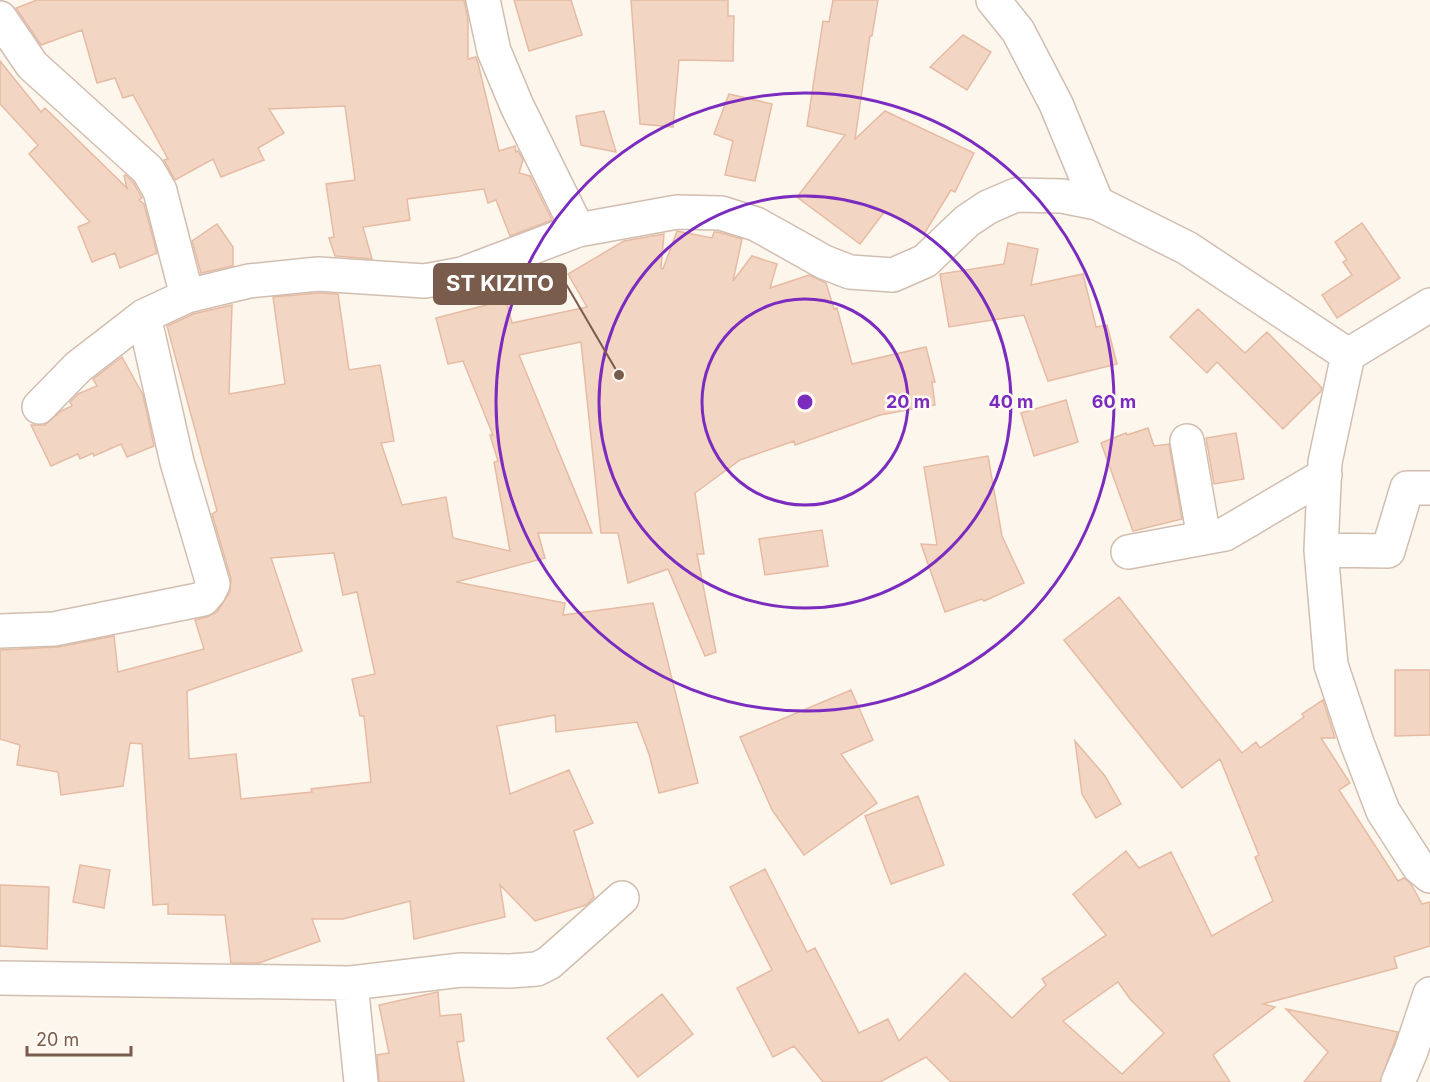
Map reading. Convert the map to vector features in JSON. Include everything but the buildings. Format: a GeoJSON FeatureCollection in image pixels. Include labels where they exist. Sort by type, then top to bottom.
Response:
{"type":"FeatureCollection","features":[{"type":"Feature","properties":{"kind":"street"},"geometry":{"type":"LineString","coordinates":[[483,0],[494,51],[578,230]]}},
{"type":"Feature","properties":{"kind":"street"},"geometry":{"type":"LineString","coordinates":[[993,0],[1018,31],[1056,104],[1096,203]]}},
{"type":"Feature","properties":{"kind":"street"},"geometry":{"type":"LineString","coordinates":[[0,18],[32,65],[148,170],[160,191],[187,296]]}},
{"type":"Feature","properties":{"kind":"street"},"geometry":{"type":"LineString","coordinates":[[39,407],[78,367],[144,316],[187,296],[249,281],[318,274],[425,281],[462,274],[578,230],[677,212],[721,213],[756,224],[824,262],[850,272],[892,275],[925,261],[967,221],[988,207],[1016,195],[1062,196],[1096,203],[1186,248],[1348,355]]}},
{"type":"Feature","properties":{"kind":"street"},"geometry":{"type":"LineString","coordinates":[[1430,304],[1348,355],[1325,462],[1321,550],[1331,665],[1357,743],[1383,811],[1419,867],[1430,876]]}},
{"type":"Feature","properties":{"kind":"street"},"geometry":{"type":"LineString","coordinates":[[0,631],[54,629],[203,598],[213,584],[177,462],[144,316]]}},
{"type":"Feature","properties":{"kind":"street"},"geometry":{"type":"LineString","coordinates":[[1187,441],[1204,538]]}},
{"type":"Feature","properties":{"kind":"street"},"geometry":{"type":"LineString","coordinates":[[1128,552],[1225,534],[1324,475]]}},
{"type":"Feature","properties":{"kind":"street"},"geometry":{"type":"LineString","coordinates":[[1321,550],[1388,550],[1407,488],[1430,488]]}},
{"type":"Feature","properties":{"kind":"street"},"geometry":{"type":"LineString","coordinates":[[0,978],[351,983],[461,970],[537,969],[549,963],[622,898]]}},
{"type":"Feature","properties":{"kind":"street"},"geometry":{"type":"LineString","coordinates":[[351,983],[361,1082]]}},
{"type":"Feature","properties":{"kind":"street"},"geometry":{"type":"LineString","coordinates":[[1398,1082],[1430,993]]}},
{"type":"Feature","properties":{"kind":"place","name":"ST KIZITO"},"geometry":{"type":"Point","coordinates":[619,375]}}]}
